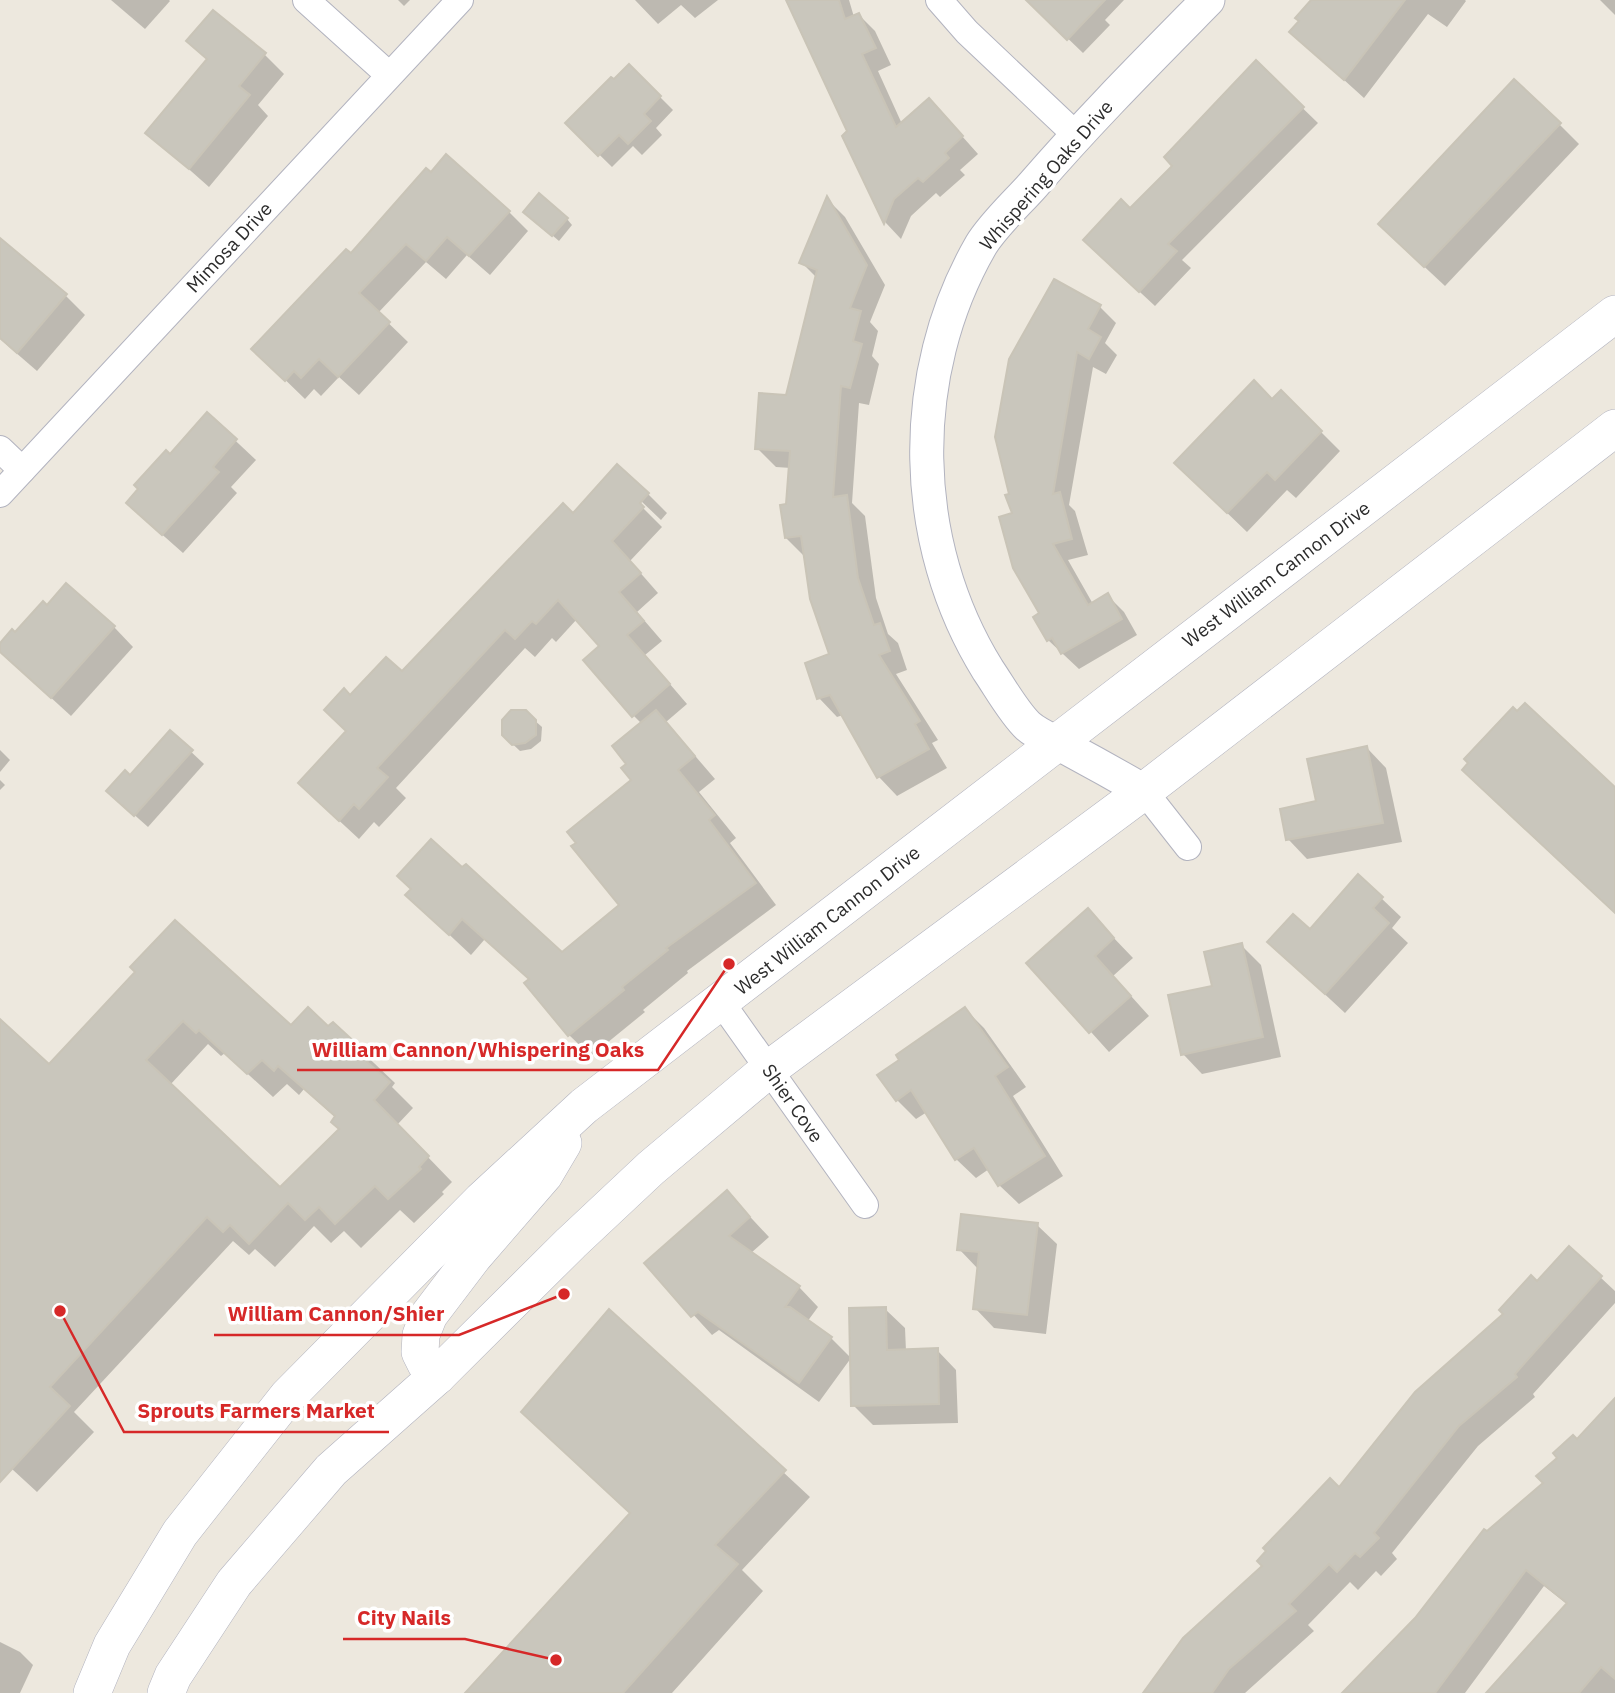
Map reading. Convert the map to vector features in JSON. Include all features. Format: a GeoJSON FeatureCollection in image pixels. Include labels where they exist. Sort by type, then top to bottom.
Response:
{"type":"FeatureCollection","features":[{"type":"Feature","properties":{"kind":"main road","name":"West William Cannon Drive"},"geometry":{"type":"LineString","coordinates":[[92,1693],[112,1645],[180,1533],[288,1396],[482,1200],[584,1106],[1615,314]]}},
{"type":"Feature","properties":{"kind":"main road"},"geometry":{"type":"LineString","coordinates":[[166,1693],[173,1676],[234,1583],[331,1471],[437,1376],[571,1242],[651,1168],[769,1069],[1144,791],[1615,428]]}},
{"type":"Feature","properties":{"kind":"main road"},"geometry":{"type":"LineString","coordinates":[[437,1376],[420,1352],[421,1335],[429,1315],[473,1257],[544,1175],[584,1106]]}},
{"type":"Feature","properties":{"kind":"street"},"geometry":{"type":"LineString","coordinates":[[306,0],[388,75]]}},
{"type":"Feature","properties":{"kind":"street","name":"Mimosa Drive"},"geometry":{"type":"LineString","coordinates":[[0,494],[460,0]]}},
{"type":"Feature","properties":{"kind":"street"},"geometry":{"type":"LineString","coordinates":[[939,0],[967,32],[1076,135]]}},
{"type":"Feature","properties":{"kind":"street","name":"Whispering Oaks Drive"},"geometry":{"type":"LineString","coordinates":[[1144,791],[1028,726],[980,657],[958,614],[941,564],[929,511],[927,460],[930,397],[938,347],[951,309],[982,244],[1076,135],[1208,0]]}},
{"type":"Feature","properties":{"kind":"street"},"geometry":{"type":"LineString","coordinates":[[0,449],[22,470]]}},
{"type":"Feature","properties":{"kind":"street"},"geometry":{"type":"LineString","coordinates":[[1144,791],[1188,847]]}},
{"type":"Feature","properties":{"kind":"street","name":"Shier Cove"},"geometry":{"type":"LineString","coordinates":[[721,1002],[864,1205]]}},
{"type":"Feature","properties":{"kind":"building"},"geometry":{"type":"Polygon","coordinates":[[[786,0],[839,0],[845,19],[859,13],[876,48],[862,54],[896,127],[929,98],[963,136],[945,153],[949,158],[923,182],[918,178],[894,199],[884,224],[842,136],[847,131],[786,0]]]}},
{"type":"Feature","properties":{"kind":"building"},"geometry":{"type":"Polygon","coordinates":[[[1026,0],[1105,0],[1067,40],[1026,0]]]}},
{"type":"Feature","properties":{"kind":"building"},"geometry":{"type":"Polygon","coordinates":[[[1311,0],[1405,0],[1344,80],[1289,32],[1299,21],[1295,18],[1311,0]]]}},
{"type":"Feature","properties":{"kind":"building"},"geometry":{"type":"Polygon","coordinates":[[[213,10],[266,53],[239,86],[250,95],[189,169],[145,133],[207,59],[186,41],[213,10]]]}},
{"type":"Feature","properties":{"kind":"building"},"geometry":{"type":"Polygon","coordinates":[[[1256,60],[1304,107],[1168,244],[1177,251],[1139,292],[1083,240],[1121,199],[1130,208],[1172,166],[1164,157],[1256,60]]]}},
{"type":"Feature","properties":{"kind":"building"},"geometry":{"type":"Polygon","coordinates":[[[629,64],[661,96],[644,114],[651,121],[628,144],[619,135],[598,156],[565,123],[611,77],[614,79],[629,64]]]}},
{"type":"Feature","properties":{"kind":"building"},"geometry":{"type":"Polygon","coordinates":[[[1514,79],[1561,123],[1424,267],[1378,224],[1514,79]]]}},
{"type":"Feature","properties":{"kind":"building"},"geometry":{"type":"Polygon","coordinates":[[[446,154],[510,211],[469,256],[447,237],[426,261],[406,244],[359,293],[390,322],[338,377],[319,359],[301,378],[294,371],[285,381],[251,349],[346,249],[351,253],[426,168],[431,172],[446,154]]]}},
{"type":"Feature","properties":{"kind":"building"},"geometry":{"type":"Polygon","coordinates":[[[539,193],[568,218],[552,236],[523,212],[539,193]]]}},
{"type":"Feature","properties":{"kind":"building"},"geometry":{"type":"Polygon","coordinates":[[[827,196],[867,265],[850,308],[861,311],[853,341],[862,344],[850,388],[841,386],[833,497],[847,495],[858,578],[874,625],[880,623],[890,651],[879,655],[920,721],[915,724],[929,749],[877,778],[830,695],[817,699],[805,663],[829,654],[810,599],[801,536],[785,538],[780,505],[786,504],[790,451],[755,449],[759,393],[786,395],[817,270],[799,263],[827,196]]]}},
{"type":"Feature","properties":{"kind":"building"},"geometry":{"type":"Polygon","coordinates":[[[0,238],[67,294],[17,353],[0,338],[0,238]]]}},
{"type":"Feature","properties":{"kind":"building"},"geometry":{"type":"Polygon","coordinates":[[[1054,279],[1101,305],[1088,329],[1101,337],[1089,359],[1077,352],[1053,494],[1060,492],[1072,539],[1053,544],[1088,605],[1108,593],[1122,619],[1061,654],[1052,638],[1047,641],[1033,617],[1039,613],[1013,568],[999,517],[1012,513],[1005,495],[1009,494],[995,437],[1009,359],[1054,279]]]}},
{"type":"Feature","properties":{"kind":"building"},"geometry":{"type":"Polygon","coordinates":[[[1254,380],[1272,399],[1281,390],[1322,431],[1275,480],[1267,472],[1227,513],[1174,463],[1254,380]]]}},
{"type":"Feature","properties":{"kind":"building"},"geometry":{"type":"Polygon","coordinates":[[[207,412],[237,439],[213,467],[219,472],[162,535],[126,503],[138,489],[134,485],[166,450],[170,454],[207,412]]]}},
{"type":"Feature","properties":{"kind":"building"},"geometry":{"type":"Polygon","coordinates":[[[617,464],[649,493],[640,503],[644,507],[612,541],[641,573],[619,592],[644,621],[627,635],[670,684],[632,717],[583,660],[599,646],[558,600],[536,624],[532,621],[515,639],[505,630],[377,768],[388,777],[359,809],[354,804],[339,821],[298,783],[346,731],[324,710],[344,688],[350,695],[386,657],[402,671],[563,503],[573,513],[617,464]]]}},
{"type":"Feature","properties":{"kind":"building"},"geometry":{"type":"Polygon","coordinates":[[[66,583],[115,626],[51,698],[0,652],[0,643],[12,629],[15,632],[43,601],[47,605],[66,583]]]}},
{"type":"Feature","properties":{"kind":"building"},"geometry":{"type":"Polygon","coordinates":[[[1525,703],[1615,787],[1615,913],[1462,770],[1468,763],[1464,759],[1513,707],[1517,711],[1525,703]]]}},
{"type":"Feature","properties":{"kind":"building"},"geometry":{"type":"Polygon","coordinates":[[[511,710],[526,710],[536,720],[536,735],[525,743],[512,745],[502,735],[502,720],[511,710]]]}},
{"type":"Feature","properties":{"kind":"building"},"geometry":{"type":"Polygon","coordinates":[[[656,710],[695,756],[678,770],[715,815],[709,820],[756,883],[666,948],[668,950],[622,987],[624,990],[568,1036],[524,983],[529,979],[462,919],[449,935],[405,895],[411,889],[397,876],[431,839],[462,867],[466,864],[562,952],[619,905],[571,846],[576,843],[567,832],[631,780],[621,768],[626,764],[612,746],[656,710]]]}},
{"type":"Feature","properties":{"kind":"building"},"geometry":{"type":"Polygon","coordinates":[[[170,730],[193,750],[134,816],[106,791],[125,770],[130,775],[170,730]]]}},
{"type":"Feature","properties":{"kind":"building"},"geometry":{"type":"Polygon","coordinates":[[[1367,746],[1383,823],[1286,840],[1280,809],[1316,801],[1307,759],[1367,746]]]}},
{"type":"Feature","properties":{"kind":"building"},"geometry":{"type":"Polygon","coordinates":[[[1358,874],[1383,897],[1373,908],[1389,923],[1325,994],[1267,942],[1293,914],[1310,929],[1358,874]]]}},
{"type":"Feature","properties":{"kind":"building"},"geometry":{"type":"Polygon","coordinates":[[[1088,908],[1114,938],[1095,956],[1131,996],[1089,1033],[1026,963],[1088,908]]]}},
{"type":"Feature","properties":{"kind":"building"},"geometry":{"type":"Polygon","coordinates":[[[175,920],[291,1025],[308,1007],[328,1026],[333,1022],[371,1057],[367,1062],[390,1082],[374,1100],[429,1156],[419,1167],[421,1169],[388,1199],[375,1186],[335,1224],[319,1207],[305,1220],[288,1203],[249,1244],[230,1225],[223,1232],[207,1217],[50,1387],[70,1406],[0,1482],[0,1019],[49,1064],[135,972],[130,967],[175,920]],[[183,1021],[146,1060],[280,1187],[339,1129],[331,1122],[335,1116],[278,1066],[274,1071],[262,1060],[247,1074],[199,1030],[196,1033],[183,1021]]]}},
{"type":"Feature","properties":{"kind":"building"},"geometry":{"type":"Polygon","coordinates":[[[1242,943],[1263,1037],[1181,1055],[1168,995],[1212,986],[1204,952],[1242,943]]]}},
{"type":"Feature","properties":{"kind":"building"},"geometry":{"type":"Polygon","coordinates":[[[965,1007],[1008,1067],[995,1076],[1045,1156],[998,1186],[974,1148],[955,1160],[911,1090],[896,1101],[877,1075],[899,1060],[896,1055],[965,1007]]]}},
{"type":"Feature","properties":{"kind":"building"},"geometry":{"type":"Polygon","coordinates":[[[727,1190],[750,1217],[729,1236],[800,1286],[785,1307],[790,1307],[832,1337],[799,1383],[698,1312],[691,1317],[644,1263],[727,1190]]]}},
{"type":"Feature","properties":{"kind":"building"},"geometry":{"type":"Polygon","coordinates":[[[961,1214],[1038,1223],[1027,1315],[973,1309],[979,1252],[957,1250],[961,1214]]]}},
{"type":"Feature","properties":{"kind":"building"},"geometry":{"type":"Polygon","coordinates":[[[1569,1246],[1602,1276],[1515,1374],[1517,1377],[1459,1426],[1374,1533],[1379,1538],[1360,1557],[1355,1553],[1337,1572],[1329,1564],[1289,1604],[1296,1611],[1229,1669],[1212,1693],[1143,1693],[1183,1638],[1262,1566],[1257,1561],[1266,1551],[1263,1548],[1330,1478],[1339,1487],[1415,1392],[1503,1314],[1499,1310],[1531,1275],[1537,1281],[1569,1246]]]}},
{"type":"Feature","properties":{"kind":"building"},"geometry":{"type":"Polygon","coordinates":[[[886,1307],[887,1350],[938,1348],[939,1404],[851,1406],[849,1308],[886,1307]]]}},
{"type":"Feature","properties":{"kind":"building"},"geometry":{"type":"Polygon","coordinates":[[[609,1309],[786,1470],[715,1545],[738,1564],[623,1693],[465,1693],[630,1513],[521,1412],[609,1309]]]}},
{"type":"Feature","properties":{"kind":"building"},"geometry":{"type":"Polygon","coordinates":[[[1615,1398],[1615,1679],[1601,1667],[1579,1693],[1486,1693],[1567,1603],[1526,1570],[1435,1693],[1342,1693],[1415,1618],[1484,1529],[1487,1531],[1543,1483],[1536,1476],[1557,1458],[1553,1453],[1573,1435],[1577,1439],[1615,1398]]]}},
{"type":"Feature","properties":{"kind":"place","name":"William Cannon/Whispering Oaks"},"geometry":{"type":"Point","coordinates":[729,964]}},
{"type":"Feature","properties":{"kind":"place","name":"William Cannon/Shier"},"geometry":{"type":"Point","coordinates":[564,1294]}},
{"type":"Feature","properties":{"kind":"place","name":"Sprouts Farmers Market"},"geometry":{"type":"Point","coordinates":[60,1311]}},
{"type":"Feature","properties":{"kind":"place","name":"City Nails"},"geometry":{"type":"Point","coordinates":[556,1660]}}]}
